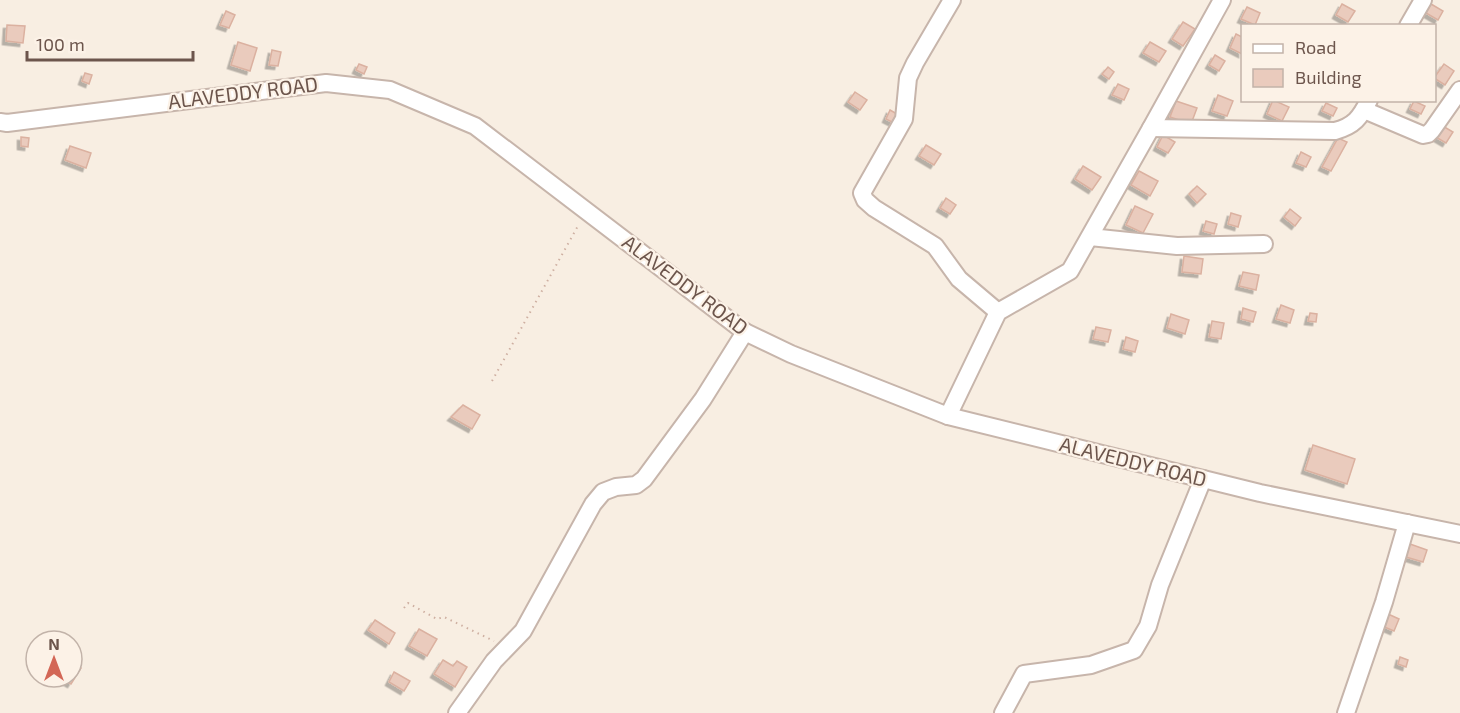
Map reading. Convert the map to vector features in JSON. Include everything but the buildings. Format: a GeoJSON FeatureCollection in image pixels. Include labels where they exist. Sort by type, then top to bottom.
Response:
{"type":"FeatureCollection","features":[{"type":"Feature","properties":{"kind":"street"},"geometry":{"type":"LineString","coordinates":[[952,0],[908,78],[903,119],[862,193],[865,200],[874,208],[935,246],[959,279],[998,312]]}},
{"type":"Feature","properties":{"kind":"street"},"geometry":{"type":"LineString","coordinates":[[948,416],[998,312],[1070,271],[1222,0]]}},
{"type":"Feature","properties":{"kind":"street"},"geometry":{"type":"LineString","coordinates":[[1409,24],[1423,0]]}},
{"type":"Feature","properties":{"kind":"street","name":"ALAVEDDY ROAD"},"geometry":{"type":"LineString","coordinates":[[0,122],[7,123],[326,83],[390,90],[475,126],[744,332],[791,354],[948,416],[1260,493],[1460,534]]}},
{"type":"Feature","properties":{"kind":"street"},"geometry":{"type":"LineString","coordinates":[[1151,128],[1335,131],[1349,128],[1367,105],[1423,135],[1432,130],[1460,90]]}},
{"type":"Feature","properties":{"kind":"street"},"geometry":{"type":"LineString","coordinates":[[1090,237],[1177,246],[1264,244]]}},
{"type":"Feature","properties":{"kind":"street"},"geometry":{"type":"LineString","coordinates":[[457,713],[494,661],[523,631],[593,504],[603,492],[616,486],[636,485],[644,479],[703,399],[744,332]]}},
{"type":"Feature","properties":{"kind":"street"},"geometry":{"type":"LineString","coordinates":[[1003,713],[1024,674],[1091,665],[1134,650],[1148,626],[1160,585],[1203,479]]}},
{"type":"Feature","properties":{"kind":"street"},"geometry":{"type":"LineString","coordinates":[[1346,713],[1384,602],[1407,523]]}},
{"type":"Feature","properties":{"kind":"path"},"geometry":{"type":"LineString","coordinates":[[492,381],[586,211]]}},
{"type":"Feature","properties":{"kind":"path"},"geometry":{"type":"LineString","coordinates":[[404,608],[408,603],[437,619],[444,617],[507,647]]}}]}
